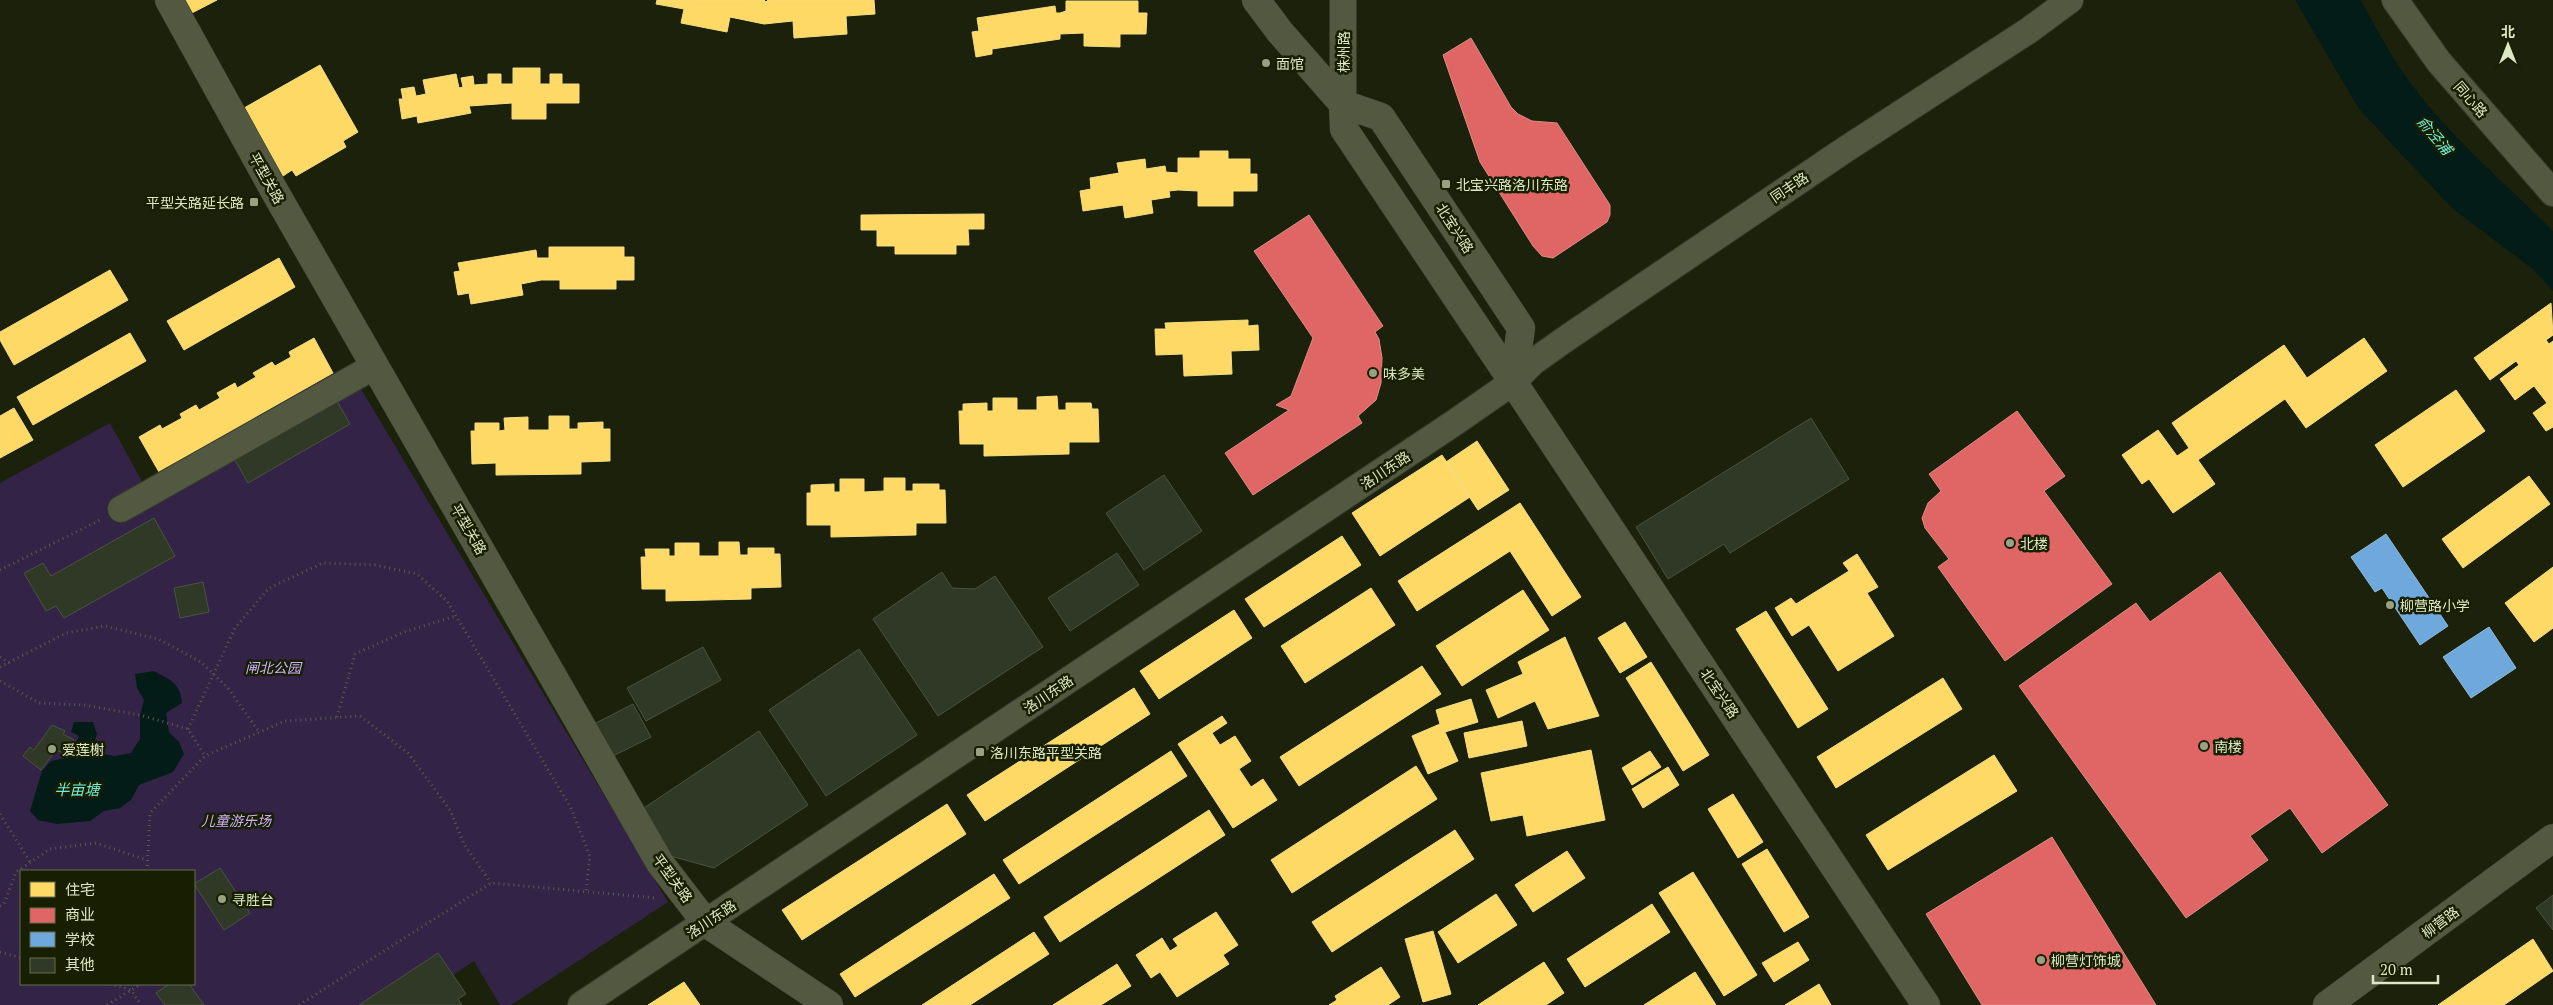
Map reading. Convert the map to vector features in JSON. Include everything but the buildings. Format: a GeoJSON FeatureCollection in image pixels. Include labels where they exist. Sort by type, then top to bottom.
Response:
{"type":"FeatureCollection","features":[{"type":"Feature","properties":{"kind":"street","name":"平型关路"},"geometry":{"type":"LineString","coordinates":[[168,0],[274,192],[660,863],[706,923],[829,1005]]}},
{"type":"Feature","properties":{"kind":"street","name":"北宝兴路"},"geometry":{"type":"LineString","coordinates":[[1256,0],[1280,32],[1343,104],[1381,117],[1521,328],[1513,382]]}},
{"type":"Feature","properties":{"kind":"street","name":"株州路"},"geometry":{"type":"LineString","coordinates":[[1343,0],[1343,104]]}},
{"type":"Feature","properties":{"kind":"street","name":"同丰路"},"geometry":{"type":"LineString","coordinates":[[1513,382],[1533,362],[1567,338],[1846,149],[2028,31],[2070,0]]}},
{"type":"Feature","properties":{"kind":"street","name":"同心路"},"geometry":{"type":"LineString","coordinates":[[2395,0],[2439,62],[2553,193]]}},
{"type":"Feature","properties":{"kind":"street","name":"北宝兴路"},"geometry":{"type":"LineString","coordinates":[[1343,104],[1344,129],[1926,1005]]}},
{"type":"Feature","properties":{"kind":"street"},"geometry":{"type":"LineString","coordinates":[[121,509],[375,366]]}},
{"type":"Feature","properties":{"kind":"street","name":"洛川东路"},"geometry":{"type":"LineString","coordinates":[[581,1005],[1513,382]]}},
{"type":"Feature","properties":{"kind":"street","name":"柳营路"},"geometry":{"type":"LineString","coordinates":[[2327,1005],[2553,838]]}},
{"type":"Feature","properties":{"kind":"path"},"geometry":{"type":"LineString","coordinates":[[0,570],[121,509]]}},
{"type":"Feature","properties":{"kind":"path"},"geometry":{"type":"LineString","coordinates":[[188,729],[235,628],[269,588],[323,563],[375,565],[417,574],[447,601],[571,808],[590,856],[586,892]]}},
{"type":"Feature","properties":{"kind":"path"},"geometry":{"type":"LineString","coordinates":[[337,718],[355,654],[404,632],[456,616]]}},
{"type":"Feature","properties":{"kind":"path"},"geometry":{"type":"LineString","coordinates":[[0,667],[66,633],[105,626],[158,639],[202,662],[228,688],[259,732]]}},
{"type":"Feature","properties":{"kind":"path"},"geometry":{"type":"LineString","coordinates":[[0,657],[9,663]]}},
{"type":"Feature","properties":{"kind":"path"},"geometry":{"type":"LineString","coordinates":[[0,681],[39,703],[84,705],[140,715],[168,725],[188,729],[205,756]]}},
{"type":"Feature","properties":{"kind":"path"},"geometry":{"type":"LineString","coordinates":[[147,870],[150,812],[205,756],[285,721],[360,716],[408,753],[450,810],[464,844],[491,883]]}},
{"type":"Feature","properties":{"kind":"path"},"geometry":{"type":"LineString","coordinates":[[0,814],[30,862]]}},
{"type":"Feature","properties":{"kind":"path"},"geometry":{"type":"LineString","coordinates":[[0,906],[4,904],[16,872],[50,849],[96,843],[147,860]]}},
{"type":"Feature","properties":{"kind":"path"},"geometry":{"type":"LineString","coordinates":[[299,1005],[491,883],[690,901]]}},
{"type":"Feature","properties":{"kind":"path"},"geometry":{"type":"LineString","coordinates":[[0,952],[20,958]]}},
{"type":"Feature","properties":{"kind":"path"},"geometry":{"type":"LineString","coordinates":[[114,985],[131,990],[141,1005]]}},
{"type":"Feature","properties":{"kind":"path"},"geometry":{"type":"LineString","coordinates":[[107,1005],[139,985]]}},
{"type":"Feature","properties":{"kind":"green space","name":"闸北公园"},"geometry":{"type":"Polygon","coordinates":[[[352,374],[668,902],[511,1005],[500,1005],[474,961],[409,1005],[0,1005],[0,483],[110,423],[145,487],[352,374]]]}},
{"type":"Feature","properties":{"kind":"water","name":"俞泾浦"},"geometry":{"type":"Polygon","coordinates":[[[2295,0],[2361,0],[2395,60],[2434,112],[2553,231],[2553,291],[2534,270],[2453,209],[2359,109],[2295,0]]]}},
{"type":"Feature","properties":{"kind":"water","name":"半亩塘"},"geometry":{"type":"Polygon","coordinates":[[[154,671],[174,683],[181,696],[182,703],[166,713],[169,732],[179,742],[184,754],[173,772],[139,785],[131,800],[120,808],[104,811],[90,821],[57,824],[38,820],[30,811],[42,771],[51,761],[70,757],[79,736],[71,732],[74,722],[93,722],[97,734],[94,744],[103,754],[115,756],[131,753],[140,739],[140,715],[144,700],[137,688],[135,674],[154,671]]]}},
{"type":"Feature","properties":{"kind":"place","name":"面馆"},"geometry":{"type":"Point","coordinates":[1266,63]}},
{"type":"Feature","properties":{"kind":"place","name":"北宝兴路洛川东路"},"geometry":{"type":"Point","coordinates":[1446,184]}},
{"type":"Feature","properties":{"kind":"place","name":"平型关路延长路"},"geometry":{"type":"Point","coordinates":[254,202]}},
{"type":"Feature","properties":{"kind":"place","name":"味多美"},"geometry":{"type":"Point","coordinates":[1373,373]}},
{"type":"Feature","properties":{"kind":"place","name":"北楼"},"geometry":{"type":"Point","coordinates":[2010,543]}},
{"type":"Feature","properties":{"kind":"place","name":"柳营路小学"},"geometry":{"type":"Point","coordinates":[2390,605]}},
{"type":"Feature","properties":{"kind":"place","name":"南楼"},"geometry":{"type":"Point","coordinates":[2204,746]}},
{"type":"Feature","properties":{"kind":"place","name":"爱莲榭"},"geometry":{"type":"Point","coordinates":[52,749]}},
{"type":"Feature","properties":{"kind":"place","name":"洛川东路平型关路"},"geometry":{"type":"Point","coordinates":[980,752]}},
{"type":"Feature","properties":{"kind":"place","name":"寻胜台"},"geometry":{"type":"Point","coordinates":[222,899]}},
{"type":"Feature","properties":{"kind":"place","name":"柳营灯饰城"},"geometry":{"type":"Point","coordinates":[2041,960]}},
{"type":"Feature","properties":{"kind":"park label","name":"儿童游乐场"},"geometry":{"type":"Point","coordinates":[236,820]}}]}
